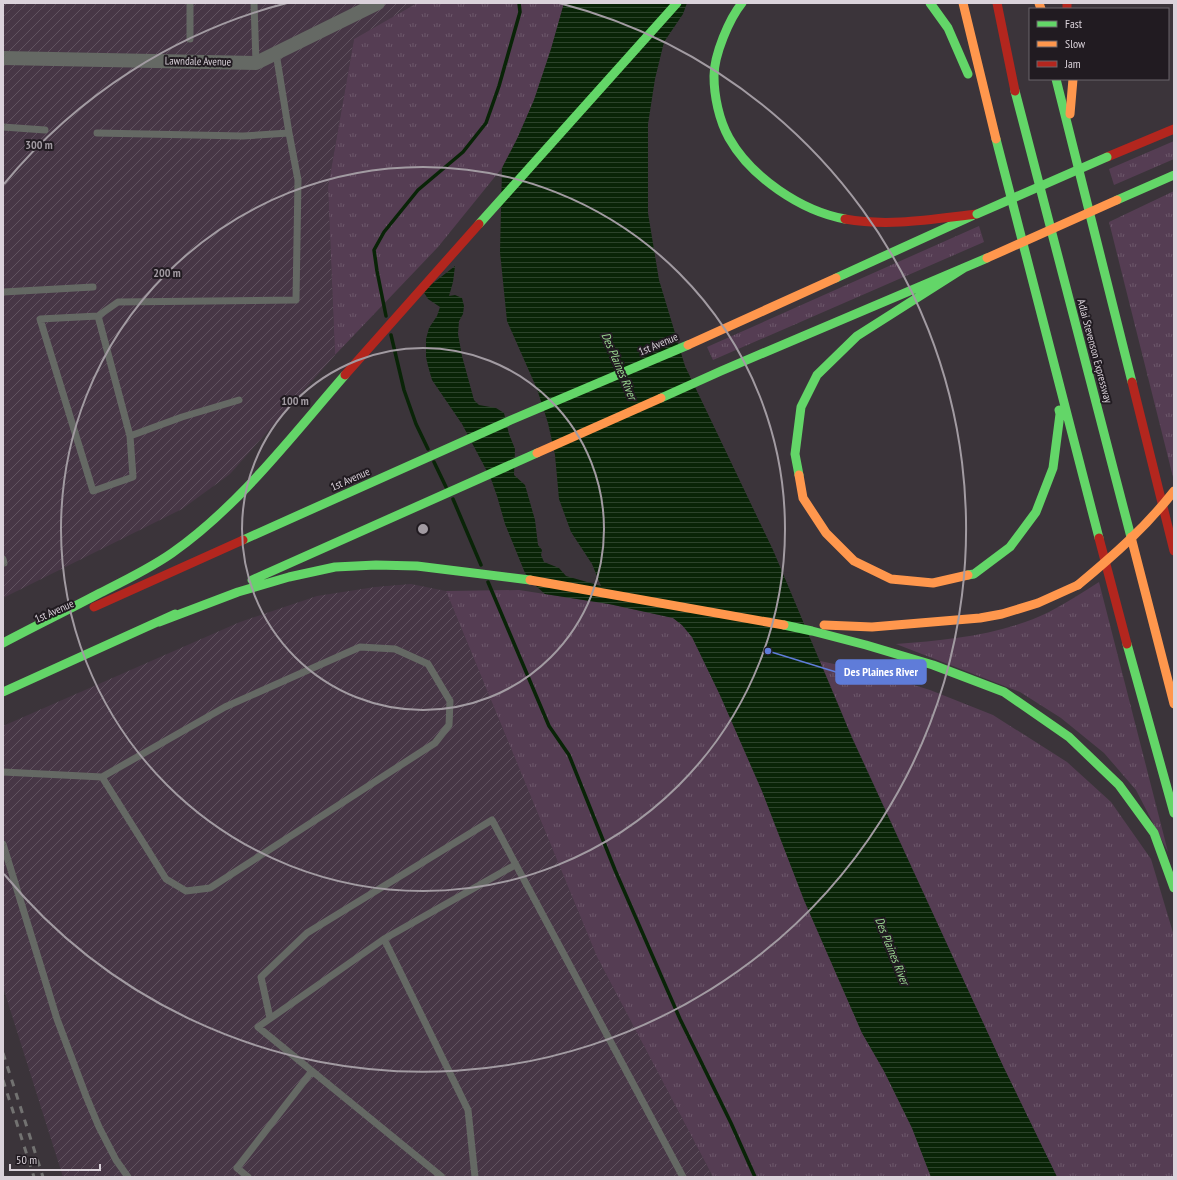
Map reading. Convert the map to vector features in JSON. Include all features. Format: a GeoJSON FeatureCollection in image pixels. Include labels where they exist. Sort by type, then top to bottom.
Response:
{"type":"FeatureCollection","features":[{"type":"Feature","properties":{"kind":"main road"},"geometry":{"type":"LineString","coordinates":[[3,643],[147,569],[172,553],[224,511],[249,485],[353,366],[677,3]]}},
{"type":"Feature","properties":{"kind":"main road"},"geometry":{"type":"LineString","coordinates":[[742,3],[721,41],[714,75],[718,110],[728,137],[743,159],[764,179],[789,197],[809,208],[838,218],[865,223],[891,223],[977,214]]}},
{"type":"Feature","properties":{"kind":"main road"},"geometry":{"type":"LineString","coordinates":[[930,3],[954,37],[994,134]]}},
{"type":"Feature","properties":{"kind":"main road"},"geometry":{"type":"LineString","coordinates":[[962,3],[1052,361],[1124,637],[1174,813]]}},
{"type":"Feature","properties":{"kind":"main road","name":"Adlai Stevenson Expressway"},"geometry":{"type":"LineString","coordinates":[[997,3],[1016,95],[1174,704]]}},
{"type":"Feature","properties":{"kind":"main road"},"geometry":{"type":"LineString","coordinates":[[1056,80],[1174,551]]}},
{"type":"Feature","properties":{"kind":"main road"},"geometry":{"type":"LineString","coordinates":[[1069,133],[1073,80]]}},
{"type":"Feature","properties":{"kind":"main road","name":"1st Avenue"},"geometry":{"type":"LineString","coordinates":[[3,647],[511,420],[708,336],[977,214],[1174,129]]}},
{"type":"Feature","properties":{"kind":"main road"},"geometry":{"type":"LineString","coordinates":[[3,692],[721,371],[988,258],[1174,175]]}},
{"type":"Feature","properties":{"kind":"main road"},"geometry":{"type":"LineString","coordinates":[[964,268],[857,336],[817,375],[801,407],[795,454],[803,498],[826,533],[854,561],[891,579],[932,583],[974,574],[1010,547],[1036,512],[1053,468],[1060,414],[1052,361]]}},
{"type":"Feature","properties":{"kind":"main road"},"geometry":{"type":"LineString","coordinates":[[757,620],[872,627],[980,618],[1002,614],[1038,603],[1078,584],[1114,556],[1154,517],[1174,490]]}},
{"type":"Feature","properties":{"kind":"main road"},"geometry":{"type":"LineString","coordinates":[[159,622],[238,592],[289,577],[335,567],[376,565],[416,566],[513,577],[757,620],[812,631],[866,645],[933,665],[1004,692],[1069,737],[1119,785],[1154,833],[1174,888]]}},
{"type":"Feature","properties":{"kind":"street","name":"Lawndale Avenue"},"geometry":{"type":"LineString","coordinates":[[3,58],[256,63],[378,3]]}},
{"type":"Feature","properties":{"kind":"lane"},"geometry":{"type":"LineString","coordinates":[[190,3],[190,39]]}},
{"type":"Feature","properties":{"kind":"lane"},"geometry":{"type":"LineString","coordinates":[[254,3],[256,63]]}},
{"type":"Feature","properties":{"kind":"lane"},"geometry":{"type":"LineString","coordinates":[[98,316],[130,436],[133,477],[93,491],[40,319],[98,316],[118,302],[296,300],[298,180],[276,53]]}},
{"type":"Feature","properties":{"kind":"lane"},"geometry":{"type":"LineString","coordinates":[[3,127],[45,130]]}},
{"type":"Feature","properties":{"kind":"lane"},"geometry":{"type":"LineString","coordinates":[[97,133],[243,136],[289,134]]}},
{"type":"Feature","properties":{"kind":"lane"},"geometry":{"type":"LineString","coordinates":[[3,292],[93,287]]}},
{"type":"Feature","properties":{"kind":"lane"},"geometry":{"type":"LineString","coordinates":[[130,436],[182,416],[239,400]]}},
{"type":"Feature","properties":{"kind":"lane"},"geometry":{"type":"LineString","coordinates":[[3,772],[102,777],[226,707],[360,646],[396,649],[428,664],[450,702],[449,725],[435,743],[210,888],[186,891],[166,879],[102,777]]}},
{"type":"Feature","properties":{"kind":"lane"},"geometry":{"type":"LineString","coordinates":[[270,1018],[262,977],[307,933],[492,820],[683,1177]]}},
{"type":"Feature","properties":{"kind":"lane"},"geometry":{"type":"LineString","coordinates":[[3,844],[59,1026],[99,1127],[116,1160],[128,1177]]}},
{"type":"Feature","properties":{"kind":"lane"},"geometry":{"type":"LineString","coordinates":[[442,1177],[258,1027],[384,939],[516,865]]}},
{"type":"Feature","properties":{"kind":"lane"},"geometry":{"type":"LineString","coordinates":[[384,939],[468,1110],[475,1177]]}},
{"type":"Feature","properties":{"kind":"lane"},"geometry":{"type":"LineString","coordinates":[[248,1177],[237,1168],[312,1071]]}},
{"type":"Feature","properties":{"kind":"shaded area"},"geometry":{"type":"Polygon","coordinates":[[[3,3],[417,3],[354,39],[328,187],[335,355],[230,474],[182,509],[3,598],[3,3]]]}},
{"type":"Feature","properties":{"kind":"shaded area"},"geometry":{"type":"Polygon","coordinates":[[[411,584],[446,591],[597,957],[713,1177],[63,1177],[3,987],[3,726],[240,622],[317,596],[375,587],[411,584]]]}},
{"type":"Feature","properties":{"kind":"green space"},"geometry":{"type":"Polygon","coordinates":[[[417,3],[564,3],[534,100],[517,139],[502,168],[438,247],[335,355],[328,187],[354,39],[417,3]]]}},
{"type":"Feature","properties":{"kind":"green space"},"geometry":{"type":"Polygon","coordinates":[[[1174,141],[1174,159],[1114,185],[1109,169],[1174,141]]]}},
{"type":"Feature","properties":{"kind":"green space"},"geometry":{"type":"Polygon","coordinates":[[[1174,191],[1174,476],[1173,477],[1109,222],[1174,191]]]}},
{"type":"Feature","properties":{"kind":"green space"},"geometry":{"type":"Polygon","coordinates":[[[979,226],[984,242],[713,360],[707,347],[979,226]]]}},
{"type":"Feature","properties":{"kind":"green space"},"geometry":{"type":"Polygon","coordinates":[[[1099,582],[1168,852],[1136,790],[1104,753],[1061,718],[1020,692],[896,644],[955,638],[1013,626],[1049,612],[1099,582]]]}},
{"type":"Feature","properties":{"kind":"green space"},"geometry":{"type":"Polygon","coordinates":[[[519,590],[609,604],[673,618],[682,625],[692,637],[720,695],[762,791],[804,900],[862,1033],[884,1071],[912,1128],[931,1177],[713,1177],[597,957],[446,591],[519,590]]]}},
{"type":"Feature","properties":{"kind":"green space"},"geometry":{"type":"Polygon","coordinates":[[[820,661],[872,672],[930,690],[993,715],[1067,762],[1111,802],[1151,859],[1174,936],[1174,1177],[1057,1177],[1003,1066],[852,737],[820,661]]]}},
{"type":"Feature","properties":{"kind":"water"},"geometry":{"type":"Polygon","coordinates":[[[564,3],[687,3],[683,14],[664,42],[655,79],[648,124],[648,213],[659,280],[685,366],[773,550],[852,738],[1003,1066],[1057,1177],[931,1177],[912,1128],[884,1071],[862,1033],[804,900],[762,791],[720,695],[692,637],[682,625],[673,618],[609,604],[545,594],[537,587],[525,573],[505,524],[491,479],[462,424],[432,380],[426,357],[426,339],[429,328],[437,316],[440,307],[428,299],[423,291],[455,266],[449,296],[455,295],[462,298],[464,306],[463,314],[459,321],[458,334],[462,356],[474,400],[479,405],[496,408],[504,413],[509,434],[515,449],[514,475],[525,485],[535,520],[538,545],[542,550],[541,555],[544,562],[559,568],[566,576],[601,586],[592,564],[571,532],[559,499],[555,455],[548,423],[537,389],[507,321],[500,252],[502,168],[517,139],[534,100],[564,3]]]}},
{"type":"Feature","properties":{"kind":"waterway"},"geometry":{"type":"LineString","coordinates":[[386,316],[374,250],[384,232],[418,190],[463,152],[486,123],[499,86],[520,12],[519,3]]}},
{"type":"Feature","properties":{"kind":"waterway"},"geometry":{"type":"LineString","coordinates":[[391,335],[404,390],[416,424],[428,449]]}},
{"type":"Feature","properties":{"kind":"waterway"},"geometry":{"type":"LineString","coordinates":[[434,462],[446,487]]}},
{"type":"Feature","properties":{"kind":"waterway"},"geometry":{"type":"LineString","coordinates":[[453,499],[481,565]]}},
{"type":"Feature","properties":{"kind":"waterway"},"geometry":{"type":"LineString","coordinates":[[488,582],[549,726],[569,755],[615,870],[680,1019],[731,1123],[755,1177]]}},
{"type":"Feature","properties":{"kind":"railway"},"geometry":{"type":"LineString","coordinates":[[3,1053],[43,1177]]}},
{"type":"Feature","properties":{"kind":"railway"},"geometry":{"type":"LineString","coordinates":[[3,1080],[34,1177]]}},
{"type":"Feature","properties":{"kind":"traffic: fast"},"geometry":{"type":"LineString","coordinates":[[479,224],[677,3]]}},
{"type":"Feature","properties":{"kind":"traffic: fast"},"geometry":{"type":"LineString","coordinates":[[742,3],[727,28],[719,48],[715,67],[714,84],[716,100],[725,131],[738,152],[764,179],[795,200],[811,208],[828,215],[845,219]]}},
{"type":"Feature","properties":{"kind":"traffic: fast"},"geometry":{"type":"LineString","coordinates":[[930,3],[948,28],[968,74]]}},
{"type":"Feature","properties":{"kind":"traffic: fast"},"geometry":{"type":"LineString","coordinates":[[1056,80],[1132,382]]}},
{"type":"Feature","properties":{"kind":"traffic: fast"},"geometry":{"type":"LineString","coordinates":[[1015,91],[1131,537]]}},
{"type":"Feature","properties":{"kind":"traffic: fast"},"geometry":{"type":"LineString","coordinates":[[996,139],[1099,538]]}},
{"type":"Feature","properties":{"kind":"traffic: fast"},"geometry":{"type":"LineString","coordinates":[[977,214],[1107,157]]}},
{"type":"Feature","properties":{"kind":"traffic: fast"},"geometry":{"type":"LineString","coordinates":[[1117,200],[1174,175]]}},
{"type":"Feature","properties":{"kind":"traffic: fast"},"geometry":{"type":"LineString","coordinates":[[836,278],[972,216]]}},
{"type":"Feature","properties":{"kind":"traffic: fast"},"geometry":{"type":"LineString","coordinates":[[661,398],[987,258]]}},
{"type":"Feature","properties":{"kind":"traffic: fast"},"geometry":{"type":"LineString","coordinates":[[799,475],[795,454],[801,407],[817,375],[857,336],[964,268]]}},
{"type":"Feature","properties":{"kind":"traffic: fast"},"geometry":{"type":"LineString","coordinates":[[243,540],[511,420],[688,345]]}},
{"type":"Feature","properties":{"kind":"traffic: fast"},"geometry":{"type":"LineString","coordinates":[[3,643],[145,570],[172,553],[220,514],[242,492],[263,470],[345,375]]}},
{"type":"Feature","properties":{"kind":"traffic: fast"},"geometry":{"type":"LineString","coordinates":[[968,575],[974,574],[1010,547],[1036,512],[1053,468],[1060,414],[1059,410]]}},
{"type":"Feature","properties":{"kind":"traffic: fast"},"geometry":{"type":"LineString","coordinates":[[252,580],[537,453]]}},
{"type":"Feature","properties":{"kind":"traffic: fast"},"geometry":{"type":"LineString","coordinates":[[159,622],[238,592],[289,577],[335,567],[376,565],[417,566],[530,580]]}},
{"type":"Feature","properties":{"kind":"traffic: fast"},"geometry":{"type":"LineString","coordinates":[[3,692],[175,614]]}},
{"type":"Feature","properties":{"kind":"traffic: fast"},"geometry":{"type":"LineString","coordinates":[[784,625],[866,645],[933,665],[1004,692],[1069,737],[1119,785],[1154,833],[1174,888]]}},
{"type":"Feature","properties":{"kind":"traffic: fast"},"geometry":{"type":"LineString","coordinates":[[1127,644],[1174,813]]}},
{"type":"Feature","properties":{"kind":"traffic: slow"},"geometry":{"type":"LineString","coordinates":[[963,3],[996,139]]}},
{"type":"Feature","properties":{"kind":"traffic: slow"},"geometry":{"type":"LineString","coordinates":[[1039,3],[1041,8]]}},
{"type":"Feature","properties":{"kind":"traffic: slow"},"geometry":{"type":"LineString","coordinates":[[1070,114],[1073,80]]}},
{"type":"Feature","properties":{"kind":"traffic: slow"},"geometry":{"type":"LineString","coordinates":[[987,258],[1117,200]]}},
{"type":"Feature","properties":{"kind":"traffic: slow"},"geometry":{"type":"LineString","coordinates":[[688,345],[836,278]]}},
{"type":"Feature","properties":{"kind":"traffic: slow"},"geometry":{"type":"LineString","coordinates":[[537,453],[661,398]]}},
{"type":"Feature","properties":{"kind":"traffic: slow"},"geometry":{"type":"LineString","coordinates":[[799,475],[803,498],[826,533],[854,561],[891,579],[933,583],[968,575]]}},
{"type":"Feature","properties":{"kind":"traffic: slow"},"geometry":{"type":"LineString","coordinates":[[1078,585],[1129,541],[1174,491]]}},
{"type":"Feature","properties":{"kind":"traffic: slow"},"geometry":{"type":"LineString","coordinates":[[1131,537],[1174,704]]}},
{"type":"Feature","properties":{"kind":"traffic: slow"},"geometry":{"type":"LineString","coordinates":[[530,580],[784,625]]}},
{"type":"Feature","properties":{"kind":"traffic: slow"},"geometry":{"type":"LineString","coordinates":[[824,625],[872,627],[980,618],[1002,614],[1038,603],[1078,585]]}},
{"type":"Feature","properties":{"kind":"traffic: jam"},"geometry":{"type":"LineString","coordinates":[[997,3],[1015,91]]}},
{"type":"Feature","properties":{"kind":"traffic: jam"},"geometry":{"type":"LineString","coordinates":[[1067,3],[1067,8]]}},
{"type":"Feature","properties":{"kind":"traffic: jam"},"geometry":{"type":"LineString","coordinates":[[1107,157],[1174,129]]}},
{"type":"Feature","properties":{"kind":"traffic: jam"},"geometry":{"type":"LineString","coordinates":[[845,219],[894,222],[928,220],[977,214]]}},
{"type":"Feature","properties":{"kind":"traffic: jam"},"geometry":{"type":"LineString","coordinates":[[345,375],[479,224]]}},
{"type":"Feature","properties":{"kind":"traffic: jam"},"geometry":{"type":"LineString","coordinates":[[1132,382],[1174,551]]}},
{"type":"Feature","properties":{"kind":"traffic: jam"},"geometry":{"type":"LineString","coordinates":[[1099,538],[1127,644]]}},
{"type":"Feature","properties":{"kind":"traffic: jam"},"geometry":{"type":"LineString","coordinates":[[94,607],[243,540]]}},
{"type":"Feature","properties":{"kind":"place","name":"Des Plaines River"},"geometry":{"type":"Point","coordinates":[768,651]}}]}
